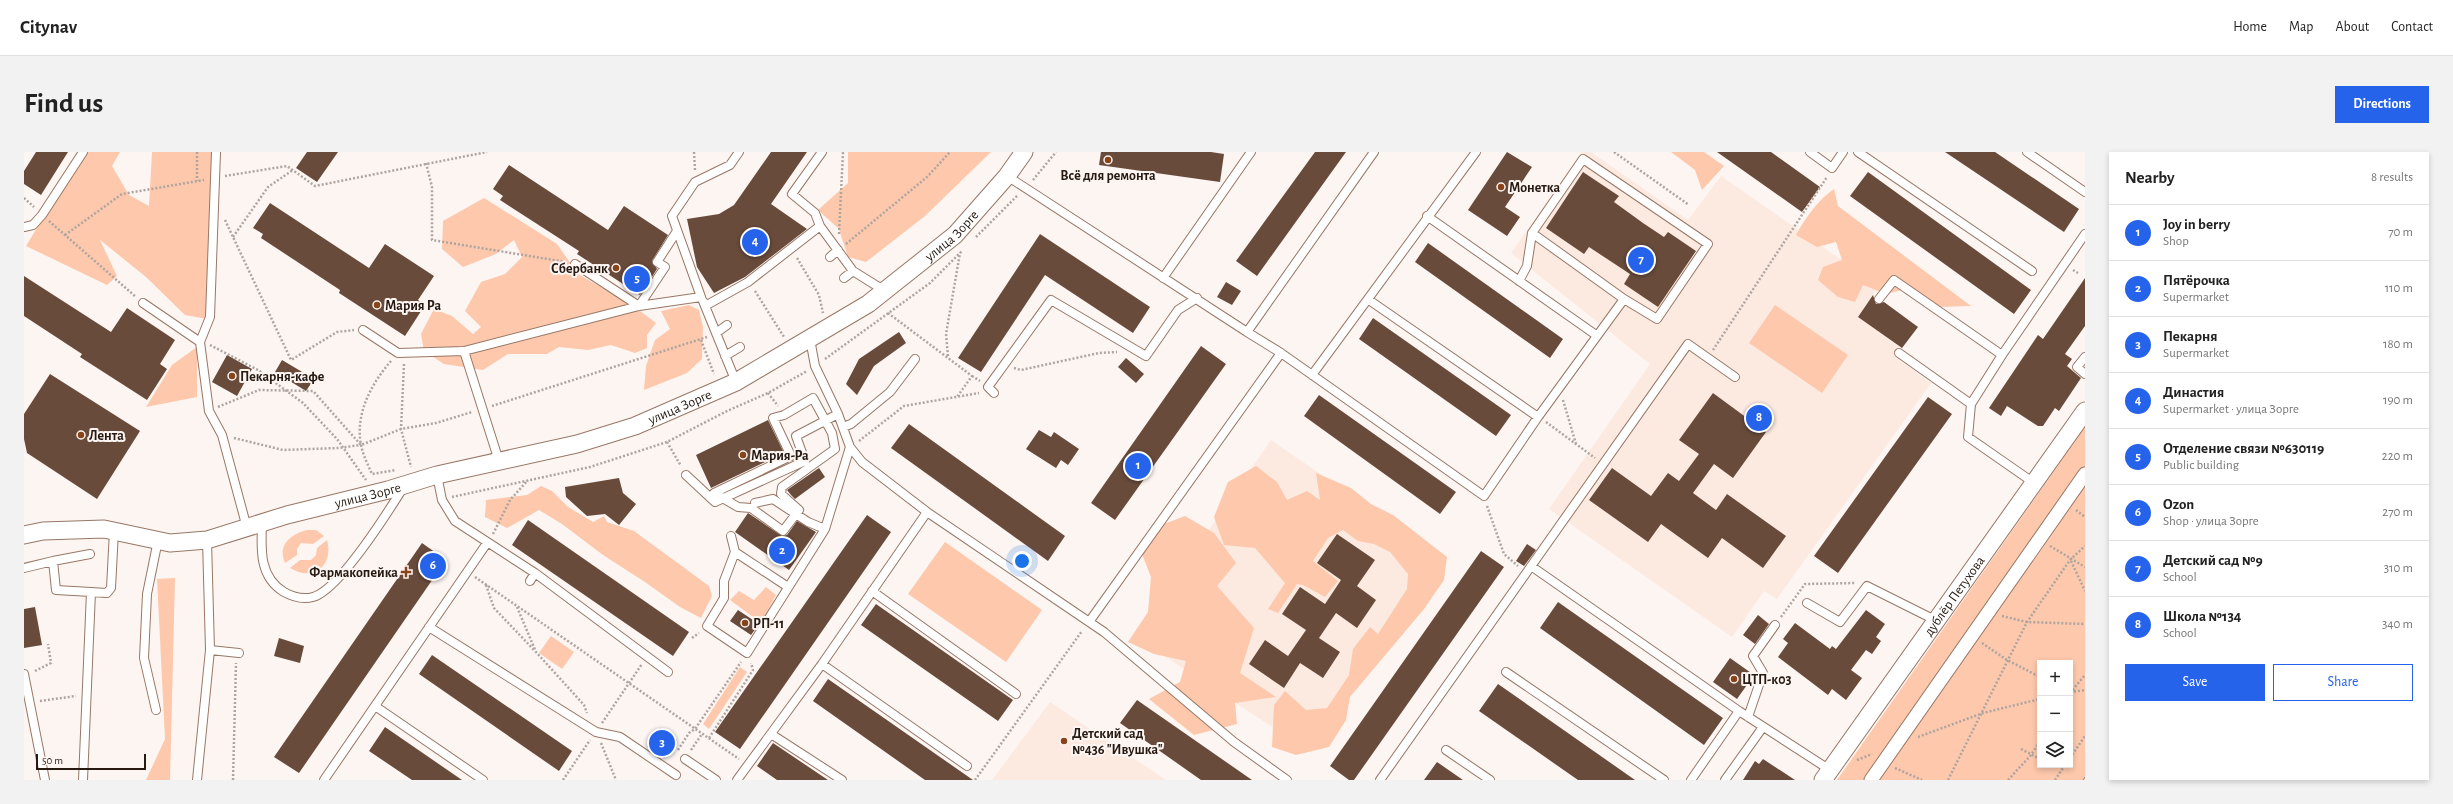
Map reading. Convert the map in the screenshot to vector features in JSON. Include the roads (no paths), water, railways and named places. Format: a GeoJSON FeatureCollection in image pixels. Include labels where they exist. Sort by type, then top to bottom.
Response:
{"type":"FeatureCollection","features":[{"type":"Feature","properties":{"kind":"street","name":"улица Зорге"},"geometry":{"type":"LineString","coordinates":[[24,535],[43,531],[104,529],[170,543],[207,540],[287,515],[437,475],[577,444],[635,426],[736,382],[868,304],[955,235],[1007,176],[1024,152]]}},
{"type":"Feature","properties":{"kind":"street","name":"дублёр Петухова"},"geometry":{"type":"LineString","coordinates":[[1826,775],[2085,411]]}},
{"type":"Feature","properties":{"kind":"street"},"geometry":{"type":"LineString","coordinates":[[1871,780],[2085,474]]}},
{"type":"Feature","properties":{"kind":"lane"},"geometry":{"type":"LineString","coordinates":[[24,228],[33,225],[42,215],[83,152]]}},
{"type":"Feature","properties":{"kind":"lane"},"geometry":{"type":"LineString","coordinates":[[216,152],[210,317],[200,342],[209,411],[222,435],[255,526],[267,576],[281,590],[294,598],[313,597],[333,583],[372,536],[404,485]]}},
{"type":"Feature","properties":{"kind":"lane"},"geometry":{"type":"LineString","coordinates":[[736,382],[701,297],[672,216],[695,182],[730,165],[739,152]]}},
{"type":"Feature","properties":{"kind":"lane"},"geometry":{"type":"LineString","coordinates":[[822,152],[792,194],[815,212],[820,226],[853,271],[884,290]]}},
{"type":"Feature","properties":{"kind":"lane"},"geometry":{"type":"LineString","coordinates":[[1163,278],[1251,152]]}},
{"type":"Feature","properties":{"kind":"lane"},"geometry":{"type":"LineString","coordinates":[[1247,332],[1374,152]]}},
{"type":"Feature","properties":{"kind":"lane"},"geometry":{"type":"LineString","coordinates":[[1312,375],[1369,300],[1427,216],[1476,152]]}},
{"type":"Feature","properties":{"kind":"lane"},"geometry":{"type":"LineString","coordinates":[[1810,152],[1832,168],[1843,152]]}},
{"type":"Feature","properties":{"kind":"lane"},"geometry":{"type":"LineString","coordinates":[[1858,152],[2032,271]]}},
{"type":"Feature","properties":{"kind":"lane"},"geometry":{"type":"LineString","coordinates":[[2026,152],[2085,192]]}},
{"type":"Feature","properties":{"kind":"lane"},"geometry":{"type":"LineString","coordinates":[[1519,281],[1527,266],[1532,233],[1584,160],[1708,244],[1657,319],[1624,298],[1532,233]]}},
{"type":"Feature","properties":{"kind":"lane"},"geometry":{"type":"LineString","coordinates":[[1007,176],[1280,353],[1484,496],[1559,387],[1624,298]]}},
{"type":"Feature","properties":{"kind":"lane"},"geometry":{"type":"LineString","coordinates":[[1427,216],[1596,335]]}},
{"type":"Feature","properties":{"kind":"lane"},"geometry":{"type":"LineString","coordinates":[[705,306],[748,282],[820,226]]}},
{"type":"Feature","properties":{"kind":"lane"},"geometry":{"type":"LineString","coordinates":[[639,306],[665,267],[657,262],[677,231]]}},
{"type":"Feature","properties":{"kind":"lane"},"geometry":{"type":"LineString","coordinates":[[2034,483],[1968,437],[1971,404],[2002,355],[2085,234]]}},
{"type":"Feature","properties":{"kind":"lane"},"geometry":{"type":"LineString","coordinates":[[830,257],[838,250]]}},
{"type":"Feature","properties":{"kind":"lane"},"geometry":{"type":"LineString","coordinates":[[575,264],[639,306]]}},
{"type":"Feature","properties":{"kind":"lane"},"geometry":{"type":"LineString","coordinates":[[844,278],[853,271]]}},
{"type":"Feature","properties":{"kind":"lane"},"geometry":{"type":"LineString","coordinates":[[1879,299],[1894,280],[2002,355]]}},
{"type":"Feature","properties":{"kind":"lane"},"geometry":{"type":"LineString","coordinates":[[363,330],[402,352],[464,351],[639,306],[701,297]]}},
{"type":"Feature","properties":{"kind":"lane"},"geometry":{"type":"LineString","coordinates":[[989,391],[1004,366],[1051,300],[1146,356],[1178,310],[1197,298]]}},
{"type":"Feature","properties":{"kind":"lane"},"geometry":{"type":"LineString","coordinates":[[1369,300],[1538,417]]}},
{"type":"Feature","properties":{"kind":"lane"},"geometry":{"type":"LineString","coordinates":[[143,303],[200,342]]}},
{"type":"Feature","properties":{"kind":"lane"},"geometry":{"type":"LineString","coordinates":[[716,334],[727,326]]}},
{"type":"Feature","properties":{"kind":"lane"},"geometry":{"type":"LineString","coordinates":[[817,335],[815,366],[838,414],[850,447],[862,462],[927,512],[1104,632],[1234,742],[1287,780]]}},
{"type":"Feature","properties":{"kind":"lane"},"geometry":{"type":"LineString","coordinates":[[1380,780],[1526,574],[1602,463],[1688,344],[1736,377]]}},
{"type":"Feature","properties":{"kind":"lane"},"geometry":{"type":"LineString","coordinates":[[725,356],[740,347]]}},
{"type":"Feature","properties":{"kind":"lane"},"geometry":{"type":"LineString","coordinates":[[464,351],[499,461]]}},
{"type":"Feature","properties":{"kind":"lane"},"geometry":{"type":"LineString","coordinates":[[1089,622],[1280,353]]}},
{"type":"Feature","properties":{"kind":"lane"},"geometry":{"type":"LineString","coordinates":[[1899,353],[1971,404]]}},
{"type":"Feature","properties":{"kind":"lane"},"geometry":{"type":"LineString","coordinates":[[2085,357],[2077,367],[2085,374]]}},
{"type":"Feature","properties":{"kind":"lane"},"geometry":{"type":"LineString","coordinates":[[843,427],[851,424],[890,392],[915,359]]}},
{"type":"Feature","properties":{"kind":"lane"},"geometry":{"type":"LineString","coordinates":[[813,398],[825,420],[832,433],[835,449],[782,487],[781,494],[799,510],[784,531],[751,508],[738,507],[714,492],[791,456],[773,418],[784,415],[813,398]]}},
{"type":"Feature","properties":{"kind":"lane"},"geometry":{"type":"LineString","coordinates":[[686,475],[715,502],[805,461],[796,436],[838,414]]}},
{"type":"Feature","properties":{"kind":"lane"},"geometry":{"type":"LineString","coordinates":[[730,536],[735,552],[724,581],[724,598],[707,626],[747,653],[825,529],[850,447]]}},
{"type":"Feature","properties":{"kind":"lane"},"geometry":{"type":"LineString","coordinates":[[437,475],[442,500],[455,521],[535,574],[668,672]]}},
{"type":"Feature","properties":{"kind":"lane"},"geometry":{"type":"LineString","coordinates":[[755,503],[773,498],[796,514],[825,529]]}},
{"type":"Feature","properties":{"kind":"lane"},"geometry":{"type":"LineString","coordinates":[[737,780],[822,664],[927,512]]}},
{"type":"Feature","properties":{"kind":"lane"},"geometry":{"type":"LineString","coordinates":[[53,561],[56,590],[107,593],[112,588],[114,531]]}},
{"type":"Feature","properties":{"kind":"lane"},"geometry":{"type":"LineString","coordinates":[[156,710],[144,658],[147,594],[158,540]]}},
{"type":"Feature","properties":{"kind":"lane"},"geometry":{"type":"LineString","coordinates":[[197,780],[210,650],[207,540]]}},
{"type":"Feature","properties":{"kind":"lane"},"geometry":{"type":"LineString","coordinates":[[327,779],[466,571],[487,543]]}},
{"type":"Feature","properties":{"kind":"lane"},"geometry":{"type":"LineString","coordinates":[[735,552],[788,587]]}},
{"type":"Feature","properties":{"kind":"lane"},"geometry":{"type":"LineString","coordinates":[[24,568],[90,554]]}},
{"type":"Feature","properties":{"kind":"lane"},"geometry":{"type":"LineString","coordinates":[[1531,566],[1763,727],[1826,775]]}},
{"type":"Feature","properties":{"kind":"lane"},"geometry":{"type":"LineString","coordinates":[[530,581],[535,574]]}},
{"type":"Feature","properties":{"kind":"lane"},"geometry":{"type":"LineString","coordinates":[[1807,603],[1840,622],[1867,586],[1937,621]]}},
{"type":"Feature","properties":{"kind":"lane"},"geometry":{"type":"LineString","coordinates":[[872,591],[1016,694]]}},
{"type":"Feature","properties":{"kind":"lane"},"geometry":{"type":"LineString","coordinates":[[83,780],[91,592]]}},
{"type":"Feature","properties":{"kind":"lane"},"geometry":{"type":"LineString","coordinates":[[1748,717],[1763,673],[1753,656],[1775,625]]}},
{"type":"Feature","properties":{"kind":"lane"},"geometry":{"type":"LineString","coordinates":[[429,627],[596,732],[620,737],[676,775]]}},
{"type":"Feature","properties":{"kind":"lane"},"geometry":{"type":"LineString","coordinates":[[210,650],[237,653]]}},
{"type":"Feature","properties":{"kind":"lane"},"geometry":{"type":"LineString","coordinates":[[822,664],[967,766]]}},
{"type":"Feature","properties":{"kind":"lane"},"geometry":{"type":"LineString","coordinates":[[1506,672],[1664,780]]}},
{"type":"Feature","properties":{"kind":"lane"},"geometry":{"type":"LineString","coordinates":[[24,675],[45,780]]}},
{"type":"Feature","properties":{"kind":"lane"},"geometry":{"type":"LineString","coordinates":[[375,706],[483,780]]}},
{"type":"Feature","properties":{"kind":"lane"},"geometry":{"type":"LineString","coordinates":[[1690,780],[1739,711]]}},
{"type":"Feature","properties":{"kind":"lane"},"geometry":{"type":"LineString","coordinates":[[1725,780],[1763,727]]}},
{"type":"Feature","properties":{"kind":"lane"},"geometry":{"type":"LineString","coordinates":[[771,734],[842,780]]}},
{"type":"Feature","properties":{"kind":"lane"},"geometry":{"type":"LineString","coordinates":[[1446,750],[1490,780]]}},
{"type":"Feature","properties":{"kind":"lane"},"geometry":{"type":"LineString","coordinates":[[685,759],[716,780]]}},
{"type":"Feature","properties":{"kind":"place","name":"Всё для ремонта"},"geometry":{"type":"Point","coordinates":[1108,160]}},
{"type":"Feature","properties":{"kind":"place","name":"Монетка"},"geometry":{"type":"Point","coordinates":[1501,187]}},
{"type":"Feature","properties":{"kind":"place","name":"Династия"},"geometry":{"type":"Point","coordinates":[755,242]}},
{"type":"Feature","properties":{"kind":"place","name":"Детский сад №9"},"geometry":{"type":"Point","coordinates":[1641,260]}},
{"type":"Feature","properties":{"kind":"place","name":"Сбербанк"},"geometry":{"type":"Point","coordinates":[616,268]}},
{"type":"Feature","properties":{"kind":"place","name":"Отделение связи №630119"},"geometry":{"type":"Point","coordinates":[637,279]}},
{"type":"Feature","properties":{"kind":"place","name":"Мария Ра"},"geometry":{"type":"Point","coordinates":[377,305]}},
{"type":"Feature","properties":{"kind":"place","name":"Пекарня-кафе"},"geometry":{"type":"Point","coordinates":[232,376]}},
{"type":"Feature","properties":{"kind":"place","name":"Школа №134"},"geometry":{"type":"Point","coordinates":[1759,418]}},
{"type":"Feature","properties":{"kind":"place","name":"Лента"},"geometry":{"type":"Point","coordinates":[81,435]}},
{"type":"Feature","properties":{"kind":"place","name":"Мария-Ра"},"geometry":{"type":"Point","coordinates":[743,455]}},
{"type":"Feature","properties":{"kind":"place","name":"Joy in berry"},"geometry":{"type":"Point","coordinates":[1138,466]}},
{"type":"Feature","properties":{"kind":"place","name":"Пятёрочка"},"geometry":{"type":"Point","coordinates":[782,551]}},
{"type":"Feature","properties":{"kind":"place","name":"Ozon"},"geometry":{"type":"Point","coordinates":[433,566]}},
{"type":"Feature","properties":{"kind":"place","name":"Фармакопейка"},"geometry":{"type":"Point","coordinates":[406,572]}},
{"type":"Feature","properties":{"kind":"place","name":"РП-11"},"geometry":{"type":"Point","coordinates":[745,623]}},
{"type":"Feature","properties":{"kind":"place","name":"ЦТП-к03"},"geometry":{"type":"Point","coordinates":[1734,679]}},
{"type":"Feature","properties":{"kind":"place","name":"Детский сад №436 \"Ивушка\""},"geometry":{"type":"Point","coordinates":[1064,741]}},
{"type":"Feature","properties":{"kind":"place","name":"Пекарня"},"geometry":{"type":"Point","coordinates":[662,743]}}]}
